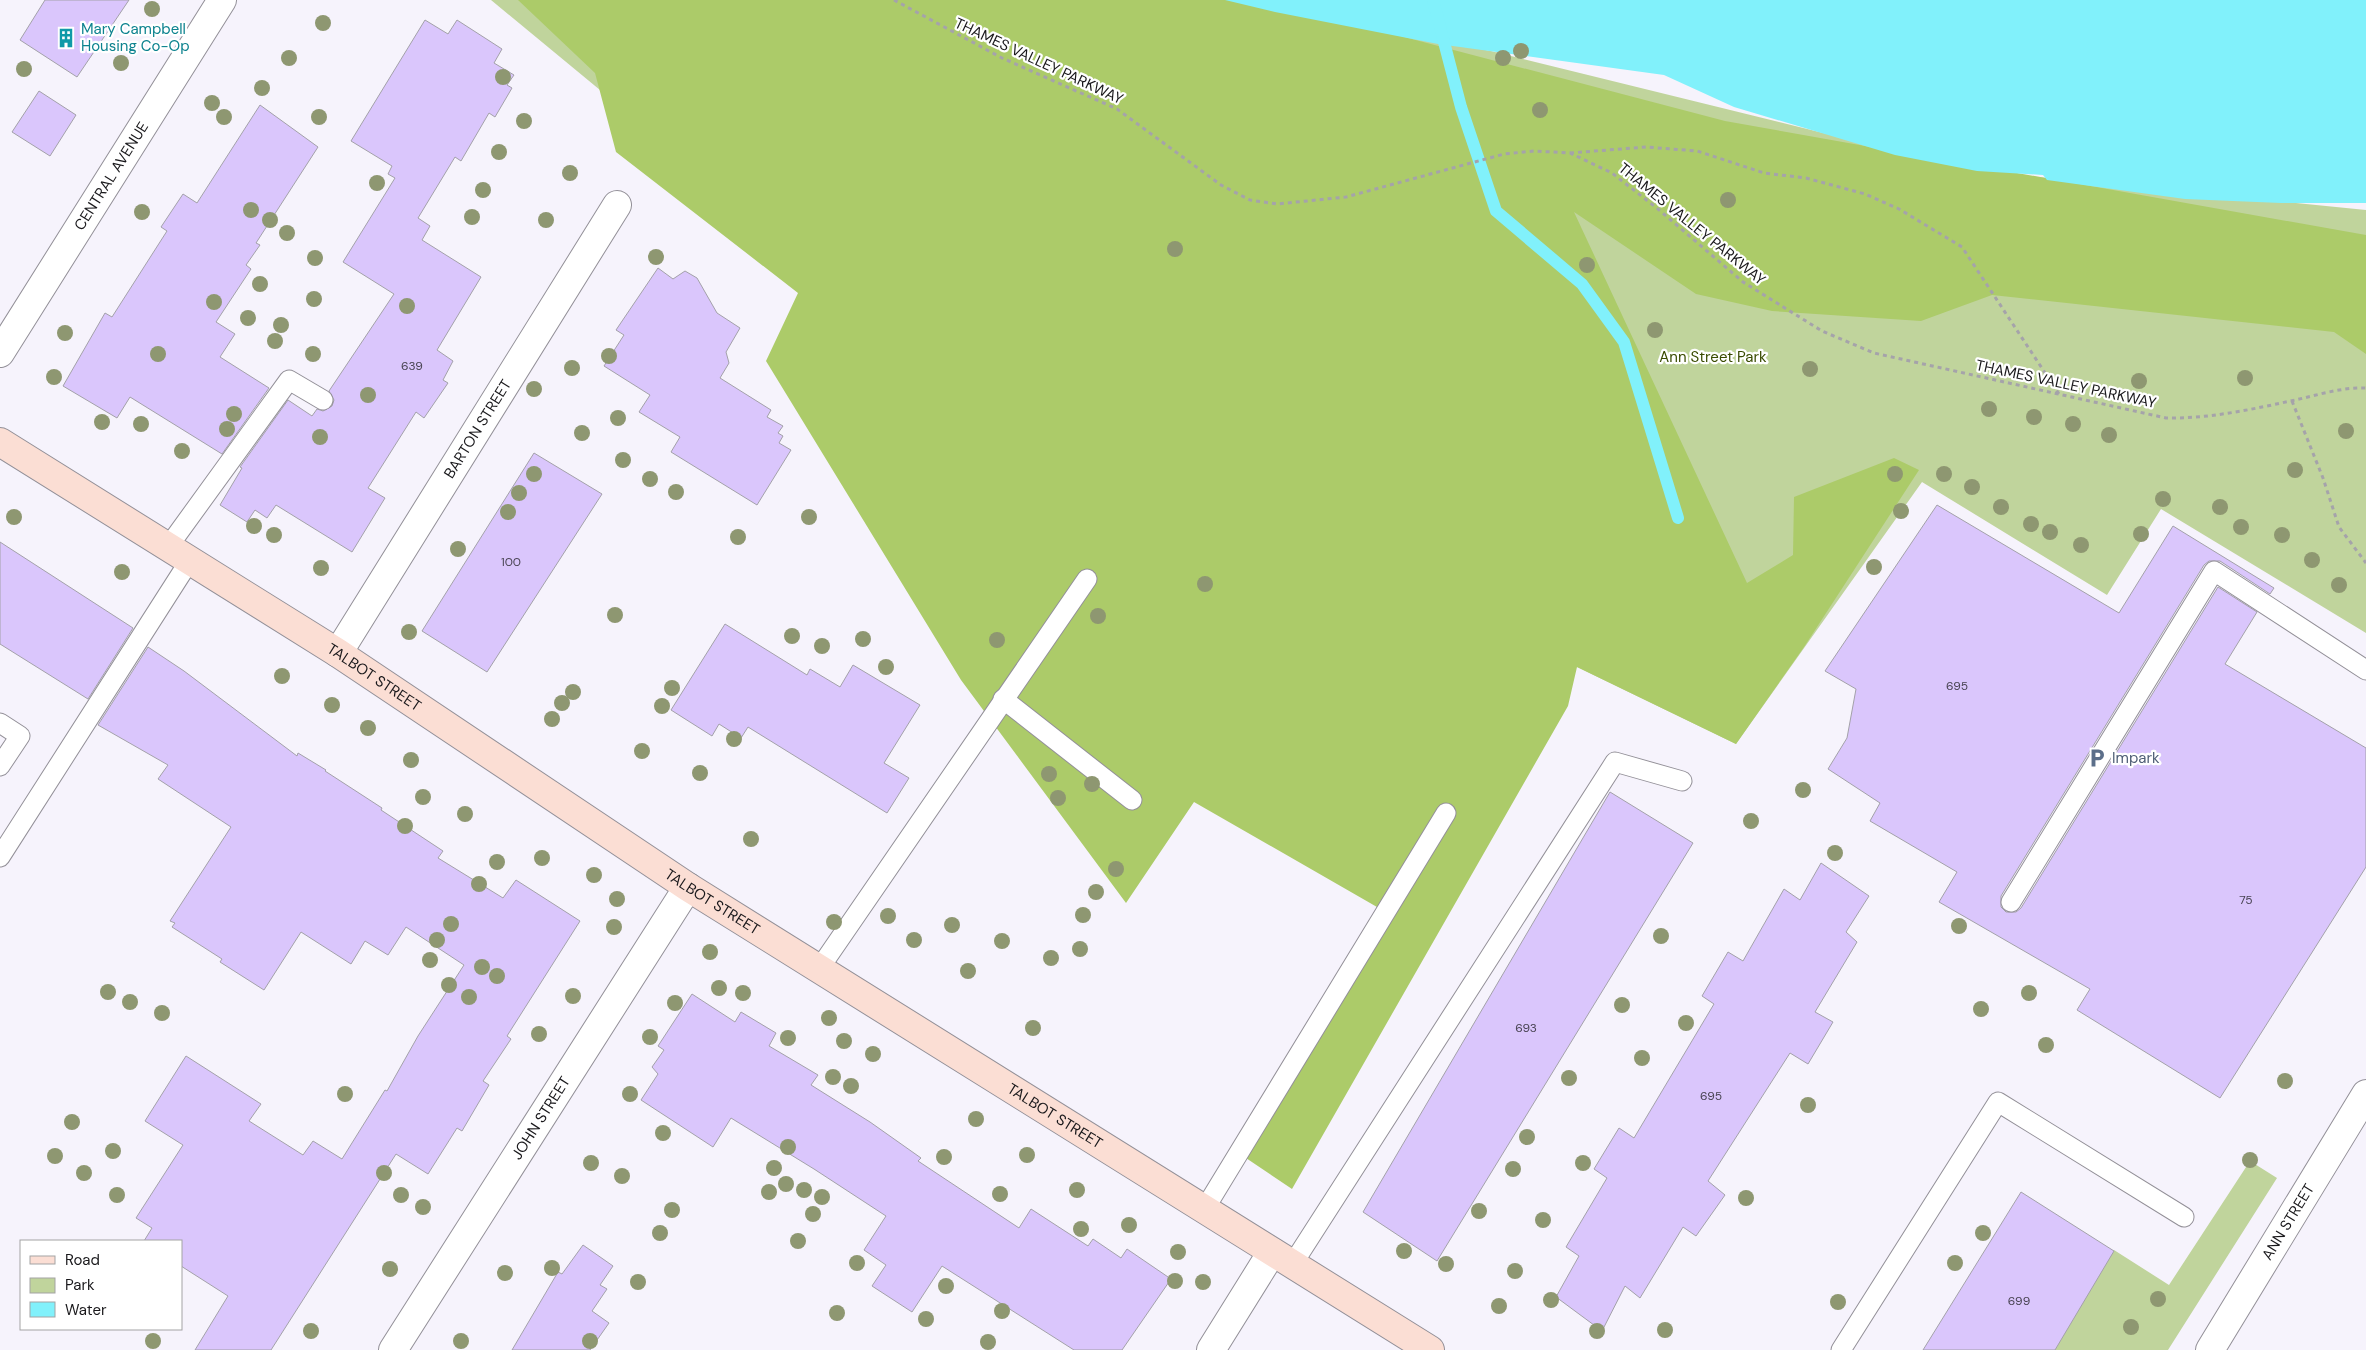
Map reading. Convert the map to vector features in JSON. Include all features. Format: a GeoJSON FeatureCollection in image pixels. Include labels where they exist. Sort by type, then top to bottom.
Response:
{"type":"FeatureCollection","features":[{"type":"Feature","properties":{"kind":"street","name":"CENTRAL AVENUE"},"geometry":{"type":"LineString","coordinates":[[0,353],[222,0]]}},
{"type":"Feature","properties":{"kind":"street","name":"BARTON STREET"},"geometry":{"type":"LineString","coordinates":[[338,653],[617,205]]}},
{"type":"Feature","properties":{"kind":"street","name":"TALBOT STREET"},"geometry":{"type":"LineString","coordinates":[[0,442],[338,653],[688,886],[1430,1350]]}},
{"type":"Feature","properties":{"kind":"street","name":"JOHN STREET"},"geometry":{"type":"LineString","coordinates":[[393,1350],[688,886]]}},
{"type":"Feature","properties":{"kind":"street","name":"ANN STREET"},"geometry":{"type":"LineString","coordinates":[[2210,1350],[2366,1094]]}},
{"type":"Feature","properties":{"kind":"street"},"geometry":{"type":"LineString","coordinates":[[1211,1350],[1282,1259]]}},
{"type":"Feature","properties":{"kind":"lane"},"geometry":{"type":"LineString","coordinates":[[0,857],[179,554],[289,380],[322,400]]}},
{"type":"Feature","properties":{"kind":"lane"},"geometry":{"type":"LineString","coordinates":[[2011,902],[2214,571],[2366,670]]}},
{"type":"Feature","properties":{"kind":"lane"},"geometry":{"type":"LineString","coordinates":[[819,969],[1087,579]]}},
{"type":"Feature","properties":{"kind":"lane"},"geometry":{"type":"LineString","coordinates":[[1003,699],[1132,800]]}},
{"type":"Feature","properties":{"kind":"lane"},"geometry":{"type":"LineString","coordinates":[[0,723],[20,736],[0,766]]}},
{"type":"Feature","properties":{"kind":"lane"},"geometry":{"type":"LineString","coordinates":[[1282,1259],[1615,762],[1682,781]]}},
{"type":"Feature","properties":{"kind":"lane"},"geometry":{"type":"LineString","coordinates":[[1204,1210],[1446,813]]}},
{"type":"Feature","properties":{"kind":"lane"},"geometry":{"type":"LineString","coordinates":[[1841,1350],[1998,1102],[2184,1217]]}},
{"type":"Feature","properties":{"kind":"path","name":"THAMES VALLEY PARKWAY"},"geometry":{"type":"LineString","coordinates":[[894,0],[1002,58],[1117,109],[1221,185],[1250,200],[1277,204],[1346,197],[1454,166],[1504,154],[1534,151],[1570,153],[1612,173],[1658,209],[1743,282],[1822,331],[1874,353],[2145,414],[2174,418],[2188,418],[2292,401],[2352,388],[2366,388]]}},
{"type":"Feature","properties":{"kind":"path"},"geometry":{"type":"LineString","coordinates":[[1570,153],[1646,147],[1697,151],[1764,172],[1806,178],[1865,194],[1899,209],[1962,247],[2060,395]]}},
{"type":"Feature","properties":{"kind":"path"},"geometry":{"type":"LineString","coordinates":[[2292,401],[2323,478],[2339,527],[2366,563]]}},
{"type":"Feature","properties":{"kind":"green space","name":"Ann Street Park"},"geometry":{"type":"Polygon","coordinates":[[[491,0],[1241,0],[1275,12],[1491,51],[1977,171],[2366,210],[2366,633],[2161,509],[2107,595],[1922,482],[1736,744],[1577,667],[1145,540],[491,0]]]}},
{"type":"Feature","properties":{"kind":"green space","name":"Ann Street Park"},"geometry":{"type":"Polygon","coordinates":[[[518,0],[1263,0],[1725,121],[2366,235],[2366,354],[2334,332],[1992,295],[1921,321],[1772,311],[1696,294],[1574,212],[1747,583],[1793,555],[1794,497],[1894,458],[1919,470],[1804,647],[1736,744],[1577,667],[1568,706],[1292,1189],[1240,1154],[1377,907],[1194,802],[1126,903],[961,680],[766,361],[798,293],[616,152],[595,73],[518,0]]]}},
{"type":"Feature","properties":{"kind":"green space"},"geometry":{"type":"Polygon","coordinates":[[[2250,1161],[2277,1178],[2168,1350],[2050,1350],[2114,1250],[2169,1285],[2250,1161]]]}},
{"type":"Feature","properties":{"kind":"water"},"geometry":{"type":"Polygon","coordinates":[[[1225,0],[2366,0],[2366,203],[2281,203],[2185,199],[2047,180],[2043,175],[1977,171],[1895,155],[1734,107],[1664,75],[1438,44],[1275,12],[1225,0]]]}},
{"type":"Feature","properties":{"kind":"building","name":"Mary Campbell Housing Co-Op"},"geometry":{"type":"Polygon","coordinates":[[[45,0],[129,0],[77,77],[20,40],[45,0]]]}},
{"type":"Feature","properties":{"kind":"building"},"geometry":{"type":"Polygon","coordinates":[[[425,20],[448,34],[457,20],[502,49],[494,63],[514,75],[507,85],[512,88],[495,117],[489,113],[461,161],[455,157],[418,218],[430,226],[422,240],[481,277],[437,350],[453,361],[443,380],[448,383],[424,418],[416,412],[368,488],[385,498],[352,552],[276,505],[267,518],[255,510],[247,522],[220,505],[242,468],[240,467],[288,400],[312,416],[317,409],[323,411],[332,406],[334,400],[329,391],[394,294],[343,262],[395,178],[388,174],[392,166],[351,141],[425,20]]]}},
{"type":"Feature","properties":{"kind":"building"},"geometry":{"type":"Polygon","coordinates":[[[39,91],[76,115],[50,156],[12,132],[39,91]]]}},
{"type":"Feature","properties":{"kind":"building"},"geometry":{"type":"Polygon","coordinates":[[[260,105],[318,147],[256,243],[260,245],[246,265],[251,269],[216,322],[235,334],[220,357],[269,388],[222,454],[130,397],[117,418],[63,386],[105,313],[112,317],[167,231],[161,227],[183,194],[197,203],[260,105]]]}},
{"type":"Feature","properties":{"kind":"building"},"geometry":{"type":"Polygon","coordinates":[[[658,268],[673,279],[685,271],[697,278],[717,313],[740,328],[726,352],[729,363],[720,378],[771,410],[767,417],[783,426],[778,433],[783,436],[779,443],[791,450],[757,505],[671,452],[680,437],[639,412],[650,395],[604,366],[624,335],[616,330],[658,268]]]}},
{"type":"Feature","properties":{"kind":"building"},"geometry":{"type":"Polygon","coordinates":[[[534,453],[602,494],[487,672],[422,631],[534,453]]]}},
{"type":"Feature","properties":{"kind":"building"},"geometry":{"type":"Polygon","coordinates":[[[1937,505],[2119,613],[2173,526],[2274,588],[2270,594],[2220,561],[2209,561],[2204,565],[2001,896],[2001,907],[2006,912],[2016,912],[2021,908],[2218,587],[2257,612],[2225,664],[2366,748],[2366,867],[2220,1098],[2077,1010],[2090,989],[1939,902],[1957,872],[1870,821],[1880,803],[1828,769],[1847,738],[1856,689],[1825,671],[1937,505]]]}},
{"type":"Feature","properties":{"kind":"building"},"geometry":{"type":"Polygon","coordinates":[[[0,542],[133,628],[88,699],[0,644],[0,542]]]}},
{"type":"Feature","properties":{"kind":"building"},"geometry":{"type":"Polygon","coordinates":[[[725,624],[807,675],[810,669],[840,687],[853,665],[920,705],[884,763],[909,778],[887,813],[748,727],[741,738],[719,724],[712,736],[671,710],[725,624]]]}},
{"type":"Feature","properties":{"kind":"building"},"geometry":{"type":"Polygon","coordinates":[[[148,647],[184,671],[297,756],[298,753],[326,770],[382,808],[381,810],[443,851],[438,858],[503,898],[516,880],[580,921],[507,1036],[511,1039],[483,1081],[489,1085],[462,1131],[457,1128],[428,1174],[396,1154],[271,1350],[195,1350],[228,1296],[182,1267],[182,1240],[145,1240],[152,1228],[136,1218],[183,1145],[145,1121],[186,1056],[261,1104],[249,1121],[303,1155],[313,1141],[342,1159],[385,1090],[387,1091],[418,1036],[464,965],[406,927],[388,955],[365,941],[351,964],[301,932],[264,990],[220,962],[222,959],[172,927],[175,923],[170,921],[231,827],[158,779],[168,765],[98,725],[148,647]]]}},
{"type":"Feature","properties":{"kind":"building"},"geometry":{"type":"Polygon","coordinates":[[[1610,792],[1693,843],[1437,1261],[1363,1212],[1610,792]]]}},
{"type":"Feature","properties":{"kind":"building"},"geometry":{"type":"Polygon","coordinates":[[[1821,863],[1869,896],[1846,932],[1857,942],[1815,1012],[1833,1022],[1808,1064],[1790,1053],[1708,1181],[1725,1195],[1696,1236],[1683,1227],[1640,1298],[1625,1286],[1602,1331],[1556,1297],[1579,1256],[1566,1247],[1607,1178],[1594,1169],[1619,1128],[1634,1138],[1714,1004],[1702,996],[1728,952],[1743,961],[1784,889],[1800,900],[1821,863]]]}},
{"type":"Feature","properties":{"kind":"building"},"geometry":{"type":"Polygon","coordinates":[[[692,994],[735,1022],[741,1012],[776,1033],[769,1046],[818,1075],[811,1085],[870,1122],[921,1158],[918,1161],[1019,1228],[1031,1209],[1088,1246],[1093,1239],[1121,1258],[1127,1249],[1171,1279],[1122,1350],[1074,1350],[942,1266],[912,1312],[872,1286],[886,1265],[864,1250],[886,1216],[731,1118],[713,1147],[641,1100],[658,1074],[652,1067],[664,1050],[658,1046],[692,994]]]}},
{"type":"Feature","properties":{"kind":"building"},"geometry":{"type":"Polygon","coordinates":[[[2021,1192],[2114,1251],[2055,1350],[1923,1350],[2021,1192]]]}},
{"type":"Feature","properties":{"kind":"building"},"geometry":{"type":"Polygon","coordinates":[[[583,1245],[613,1266],[600,1285],[607,1289],[592,1311],[609,1323],[590,1350],[512,1350],[558,1272],[562,1274],[583,1245]]]}},
{"type":"Feature","properties":{"kind":"waterway"},"geometry":{"type":"LineString","coordinates":[[1433,0],[1461,107],[1496,211],[1582,284],[1624,342],[1678,518]]}},
{"type":"Feature","properties":{"kind":"place","name":"Mary Campbell Housing Co-Op"},"geometry":{"type":"Point","coordinates":[66,38]}},
{"type":"Feature","properties":{"kind":"place","name":"Impark"},"geometry":{"type":"Point","coordinates":[2097,758]}}]}
